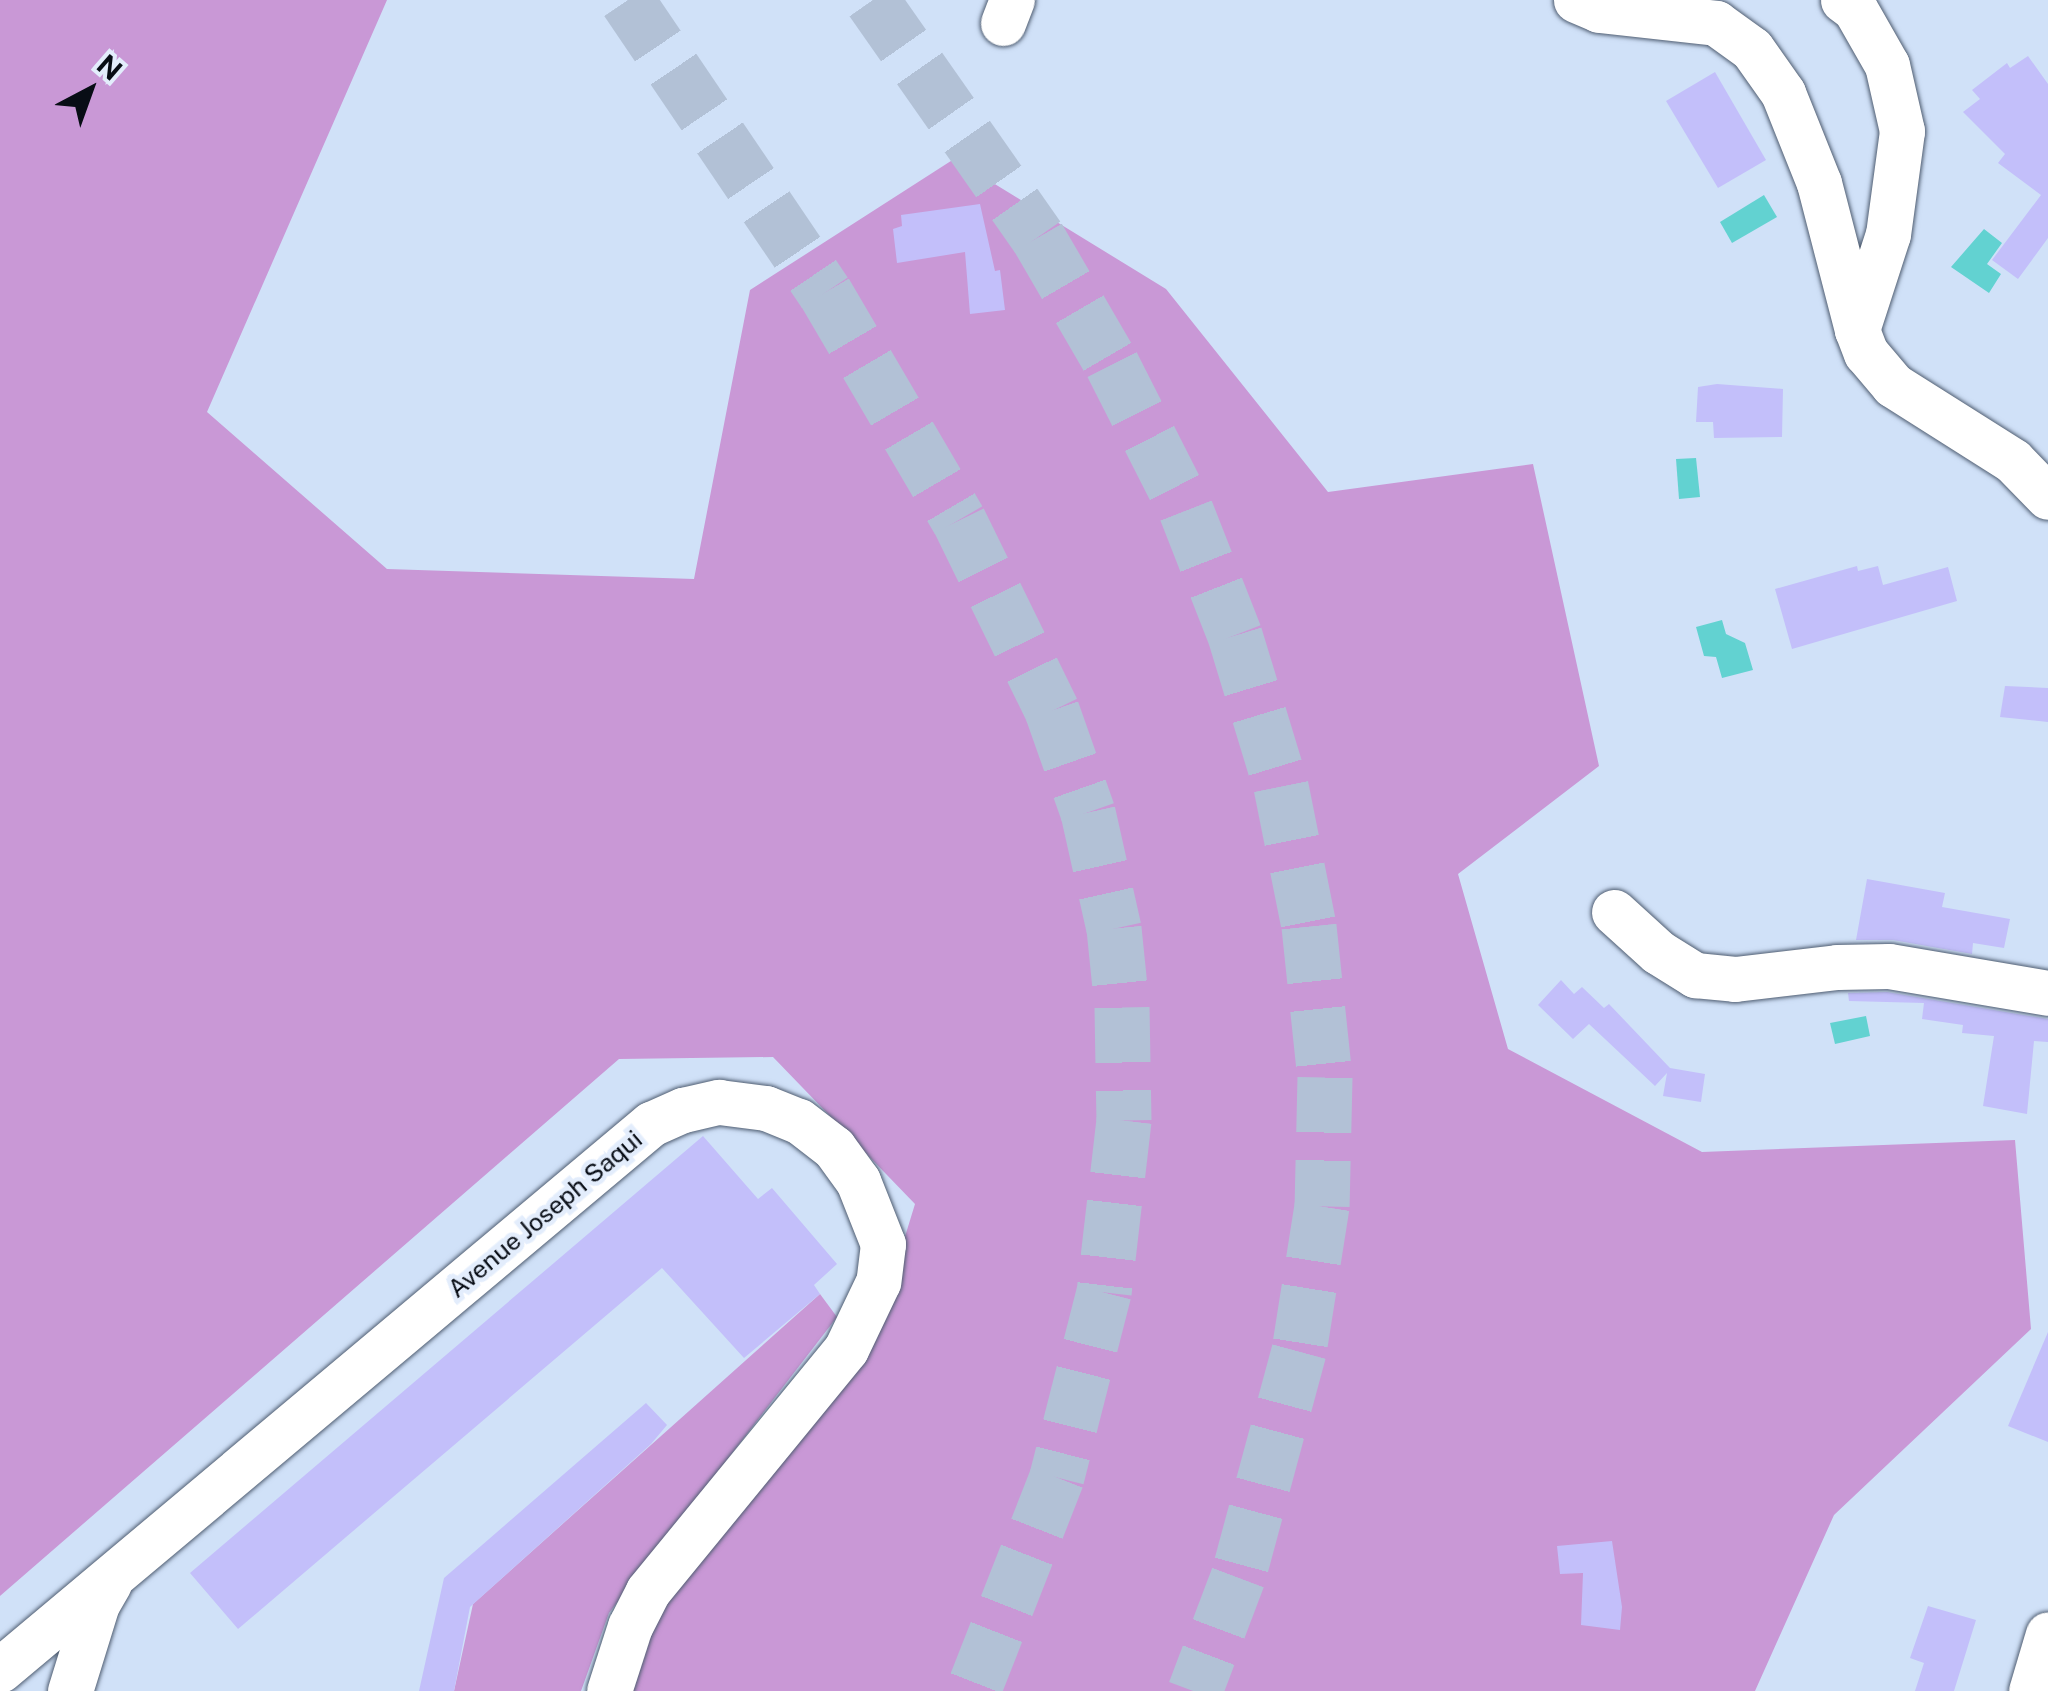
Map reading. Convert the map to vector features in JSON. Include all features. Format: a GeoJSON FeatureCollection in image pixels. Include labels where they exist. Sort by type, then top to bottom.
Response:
{"type":"FeatureCollection","features":[{"type":"Feature","properties":{"kind":"street"},"geometry":{"type":"LineString","coordinates":[[1576,0],[1599,10],[1716,24],[1752,49],[1784,93],[1820,183],[1866,353],[1893,385],[2012,461],[2048,497]]}},
{"type":"Feature","properties":{"kind":"street"},"geometry":{"type":"LineString","coordinates":[[1843,0],[1855,9],[1887,65],[1902,131],[1888,234],[1858,330]]}},
{"type":"Feature","properties":{"kind":"street"},"geometry":{"type":"LineString","coordinates":[[1614,912],[1658,952],[1695,976],[1735,979],[1837,967],[1889,966],[2048,993]]}},
{"type":"Feature","properties":{"kind":"street","name":"Avenue Joseph Saqui"},"geometry":{"type":"LineString","coordinates":[[0,1670],[651,1124],[683,1110],[718,1102],[766,1108],[799,1121],[822,1139],[858,1180],[883,1244],[878,1282],[846,1349],[648,1591],[630,1626],[609,1691]]}},
{"type":"Feature","properties":{"kind":"street"},"geometry":{"type":"LineString","coordinates":[[70,1691],[97,1604],[114,1572]]}},
{"type":"Feature","properties":{"kind":"street"},"geometry":{"type":"LineString","coordinates":[[2031,1691],[2048,1634]]}},
{"type":"Feature","properties":{"kind":"shaded area"},"geometry":{"type":"Polygon","coordinates":[[[0,0],[387,0],[207,412],[387,569],[694,579],[750,290],[954,159],[1166,289],[1328,492],[1533,464],[1599,766],[1458,874],[1508,1049],[1702,1152],[2015,1140],[2031,1329],[1834,1515],[1755,1691],[633,1691],[634,1644],[876,1331],[915,1204],[773,1057],[619,1059],[0,1596],[0,0]]]}},
{"type":"Feature","properties":{"kind":"shaded area"},"geometry":{"type":"Polygon","coordinates":[[[1764,195],[1777,217],[1732,243],[1720,222],[1764,195]]]}},
{"type":"Feature","properties":{"kind":"shaded area"},"geometry":{"type":"Polygon","coordinates":[[[1984,229],[2002,243],[1987,264],[2001,274],[1989,293],[1951,267],[1984,229]]]}},
{"type":"Feature","properties":{"kind":"shaded area"},"geometry":{"type":"Polygon","coordinates":[[[1696,458],[1700,497],[1679,499],[1676,459],[1696,458]]]}},
{"type":"Feature","properties":{"kind":"shaded area"},"geometry":{"type":"Polygon","coordinates":[[[1722,620],[1726,634],[1745,643],[1753,670],[1722,678],[1716,657],[1704,656],[1696,627],[1722,620]]]}},
{"type":"Feature","properties":{"kind":"shaded area"},"geometry":{"type":"Polygon","coordinates":[[[1866,1016],[1870,1036],[1835,1044],[1830,1023],[1866,1016]]]}},
{"type":"Feature","properties":{"kind":"shaded area"},"geometry":{"type":"Polygon","coordinates":[[[820,1294],[837,1317],[609,1613],[581,1691],[454,1691],[473,1604],[820,1294]]]}},
{"type":"Feature","properties":{"kind":"building"},"geometry":{"type":"Polygon","coordinates":[[[2028,56],[2048,84],[2048,238],[2018,279],[1992,260],[2041,195],[1998,163],[2005,154],[1963,112],[1980,99],[1972,90],[2007,63],[2010,68],[2028,56]]]}},
{"type":"Feature","properties":{"kind":"building"},"geometry":{"type":"Polygon","coordinates":[[[1715,72],[1766,160],[1718,188],[1666,101],[1715,72]]]}},
{"type":"Feature","properties":{"kind":"building"},"geometry":{"type":"Polygon","coordinates":[[[980,204],[995,271],[1000,270],[1005,310],[970,314],[965,252],[897,263],[893,229],[902,226],[901,215],[980,204]]]}},
{"type":"Feature","properties":{"kind":"building"},"geometry":{"type":"Polygon","coordinates":[[[1717,384],[1783,389],[1782,437],[1714,438],[1713,422],[1696,422],[1698,387],[1717,384]]]}},
{"type":"Feature","properties":{"kind":"building"},"geometry":{"type":"Polygon","coordinates":[[[1857,566],[1858,571],[1878,566],[1883,585],[1948,567],[1957,601],[1792,649],[1775,589],[1857,566]]]}},
{"type":"Feature","properties":{"kind":"building"},"geometry":{"type":"Polygon","coordinates":[[[2005,686],[2048,688],[2048,722],[2000,717],[2005,686]]]}},
{"type":"Feature","properties":{"kind":"building"},"geometry":{"type":"Polygon","coordinates":[[[1867,879],[1945,893],[1942,907],[2010,919],[2004,948],[1973,943],[1972,954],[1893,940],[1856,940],[1867,879]]]}},
{"type":"Feature","properties":{"kind":"building"},"geometry":{"type":"Polygon","coordinates":[[[1561,980],[1574,994],[1582,987],[1604,1008],[1609,1004],[1670,1068],[1705,1074],[1701,1102],[1663,1096],[1667,1073],[1655,1086],[1589,1024],[1573,1039],[1538,1005],[1561,980]]]}},
{"type":"Feature","properties":{"kind":"building"},"geometry":{"type":"Polygon","coordinates":[[[1887,992],[2048,1019],[2048,1042],[2034,1041],[2027,1114],[1983,1106],[1994,1036],[1962,1033],[1963,1025],[1922,1019],[1924,1003],[1849,1001],[1848,993],[1887,992]]]}},
{"type":"Feature","properties":{"kind":"building"},"geometry":{"type":"Polygon","coordinates":[[[703,1136],[758,1199],[772,1188],[837,1264],[814,1285],[820,1294],[744,1358],[662,1268],[238,1629],[190,1573],[703,1136]]]}},
{"type":"Feature","properties":{"kind":"building"},"geometry":{"type":"Polygon","coordinates":[[[2048,1332],[2048,1442],[2008,1426],[2048,1332]]]}},
{"type":"Feature","properties":{"kind":"building"},"geometry":{"type":"Polygon","coordinates":[[[646,1403],[667,1425],[651,1444],[470,1607],[454,1691],[419,1691],[444,1578],[646,1403]]]}},
{"type":"Feature","properties":{"kind":"building"},"geometry":{"type":"Polygon","coordinates":[[[1612,1541],[1622,1607],[1620,1630],[1581,1625],[1583,1573],[1560,1574],[1557,1546],[1612,1541]]]}},
{"type":"Feature","properties":{"kind":"building"},"geometry":{"type":"Polygon","coordinates":[[[1928,1606],[1976,1620],[1954,1691],[1915,1691],[1924,1663],[1910,1658],[1928,1606]]]}},
{"type":"Feature","properties":{"kind":"tunnel"},"geometry":{"type":"LineString","coordinates":[[627,0],[825,292],[959,520],[1052,710],[1088,812],[1114,928],[1122,1007],[1124,1120],[1104,1292],[1057,1477],[973,1691]]}},
{"type":"Feature","properties":{"kind":"tunnel"},"geometry":{"type":"LineString","coordinates":[[872,0],[1038,237],[1112,364],[1186,510],[1235,635],[1281,786],[1309,926],[1325,1077],[1322,1206],[1299,1351],[1238,1577],[1195,1691]]}}]}
